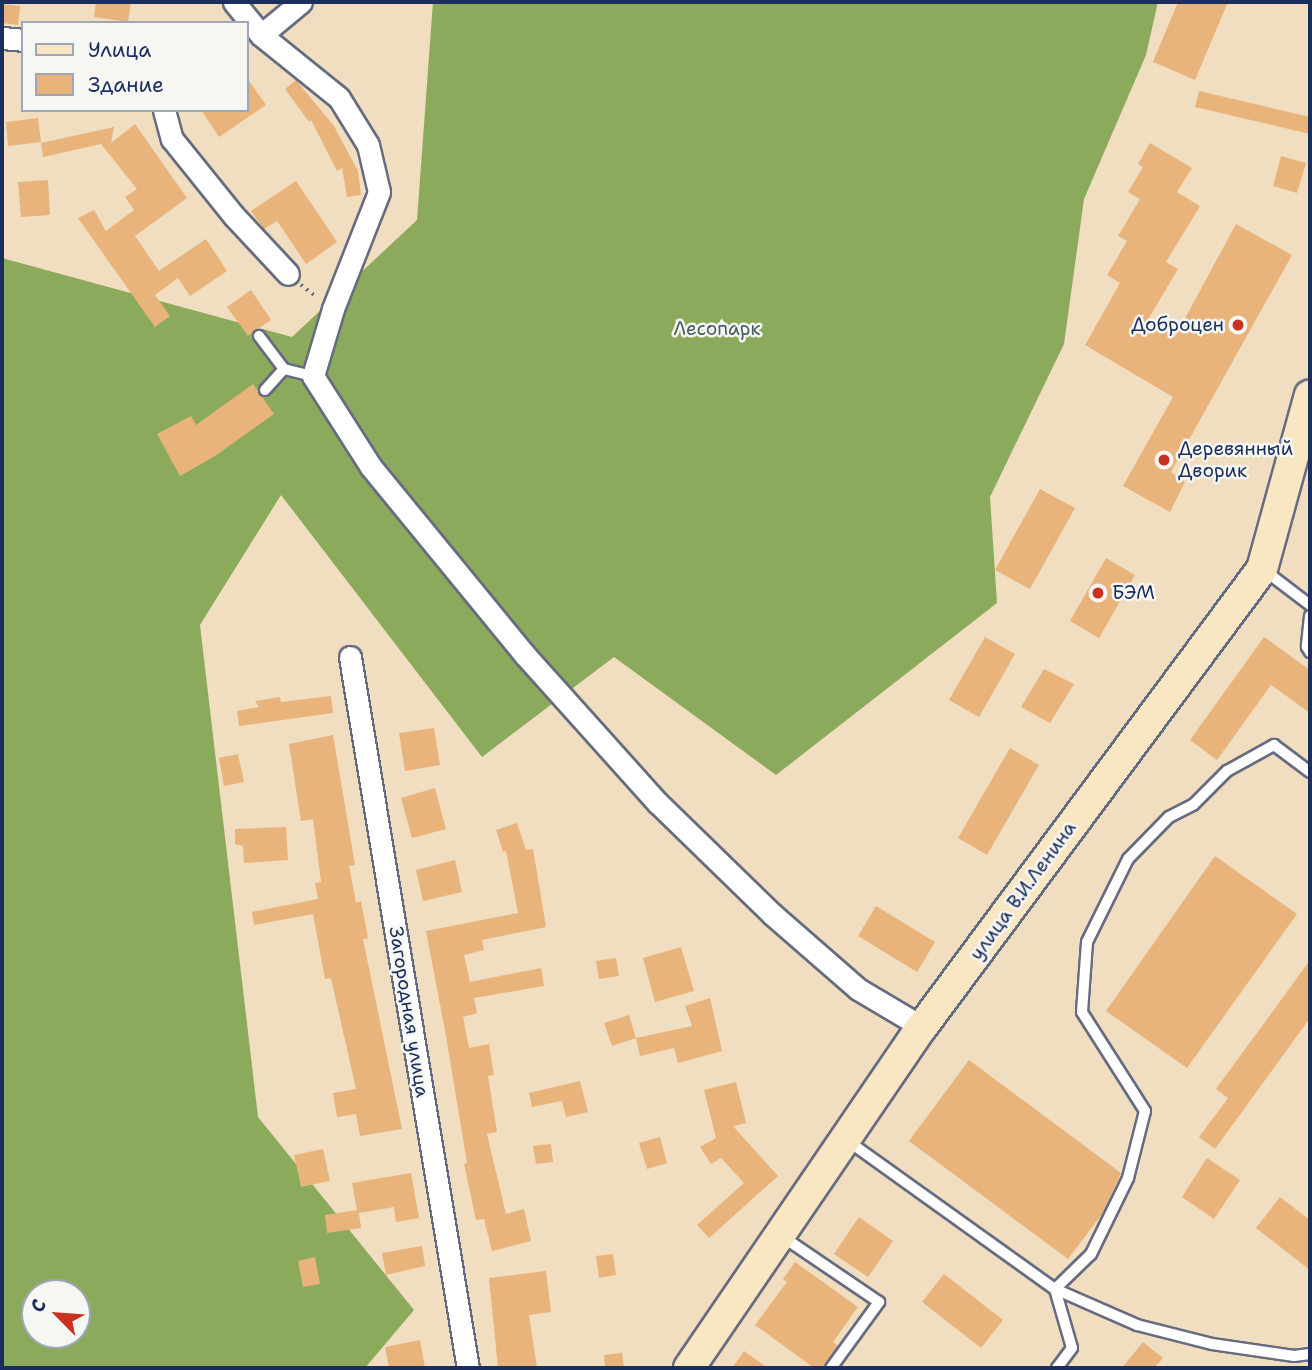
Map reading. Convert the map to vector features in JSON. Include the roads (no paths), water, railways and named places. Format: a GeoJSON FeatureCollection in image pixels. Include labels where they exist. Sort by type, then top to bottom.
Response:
{"type":"FeatureCollection","features":[{"type":"Feature","properties":{"kind":"main road","name":"улица В.И.Ленина"},"geometry":{"type":"LineString","coordinates":[[690,1368],[922,1027],[1262,569],[1306,428],[1310,395]]}},
{"type":"Feature","properties":{"kind":"street"},"geometry":{"type":"LineString","coordinates":[[261,35],[301,2]]}},
{"type":"Feature","properties":{"kind":"street"},"geometry":{"type":"LineString","coordinates":[[248,25],[339,98],[368,145],[379,192],[333,309],[313,376],[371,467],[525,655],[658,803],[772,914],[858,989],[922,1027]]}},
{"type":"Feature","properties":{"kind":"street"},"geometry":{"type":"LineString","coordinates":[[2,38],[21,40]]}},
{"type":"Feature","properties":{"kind":"street"},"geometry":{"type":"LineString","coordinates":[[165,112],[172,139],[234,216],[288,274]]}},
{"type":"Feature","properties":{"kind":"street","name":"Загородная улица"},"geometry":{"type":"LineString","coordinates":[[350,657],[468,1368]]}},
{"type":"Feature","properties":{"kind":"lane"},"geometry":{"type":"LineString","coordinates":[[260,336],[284,369],[313,376]]}},
{"type":"Feature","properties":{"kind":"lane"},"geometry":{"type":"LineString","coordinates":[[265,390],[284,369]]}},
{"type":"Feature","properties":{"kind":"lane"},"geometry":{"type":"LineString","coordinates":[[1262,569],[1310,605]]}},
{"type":"Feature","properties":{"kind":"lane"},"geometry":{"type":"LineString","coordinates":[[1310,616],[1307,647],[1310,652]]}},
{"type":"Feature","properties":{"kind":"lane"},"geometry":{"type":"LineString","coordinates":[[1055,1289],[1091,1254],[1128,1178],[1146,1111],[1082,1012],[1087,942],[1128,859],[1170,817],[1192,806],[1227,771],[1274,746],[1310,772]]}},
{"type":"Feature","properties":{"kind":"lane"},"geometry":{"type":"LineString","coordinates":[[846,1139],[1055,1289],[1137,1325],[1162,1332],[1225,1346],[1294,1356],[1310,1354]]}},
{"type":"Feature","properties":{"kind":"lane"},"geometry":{"type":"LineString","coordinates":[[780,1236],[879,1302],[831,1368]]}},
{"type":"Feature","properties":{"kind":"lane"},"geometry":{"type":"LineString","coordinates":[[1055,1289],[1072,1348],[1057,1368]]}},
{"type":"Feature","properties":{"kind":"place","name":"Доброцен"},"geometry":{"type":"Point","coordinates":[1238,325]}},
{"type":"Feature","properties":{"kind":"place","name":"Деревянный Дворик"},"geometry":{"type":"Point","coordinates":[1164,460]}},
{"type":"Feature","properties":{"kind":"place","name":"БЭМ"},"geometry":{"type":"Point","coordinates":[1098,593]}},
{"type":"Feature","properties":{"kind":"park label","name":"Лесопарк"},"geometry":{"type":"Point","coordinates":[717,329]}}]}
